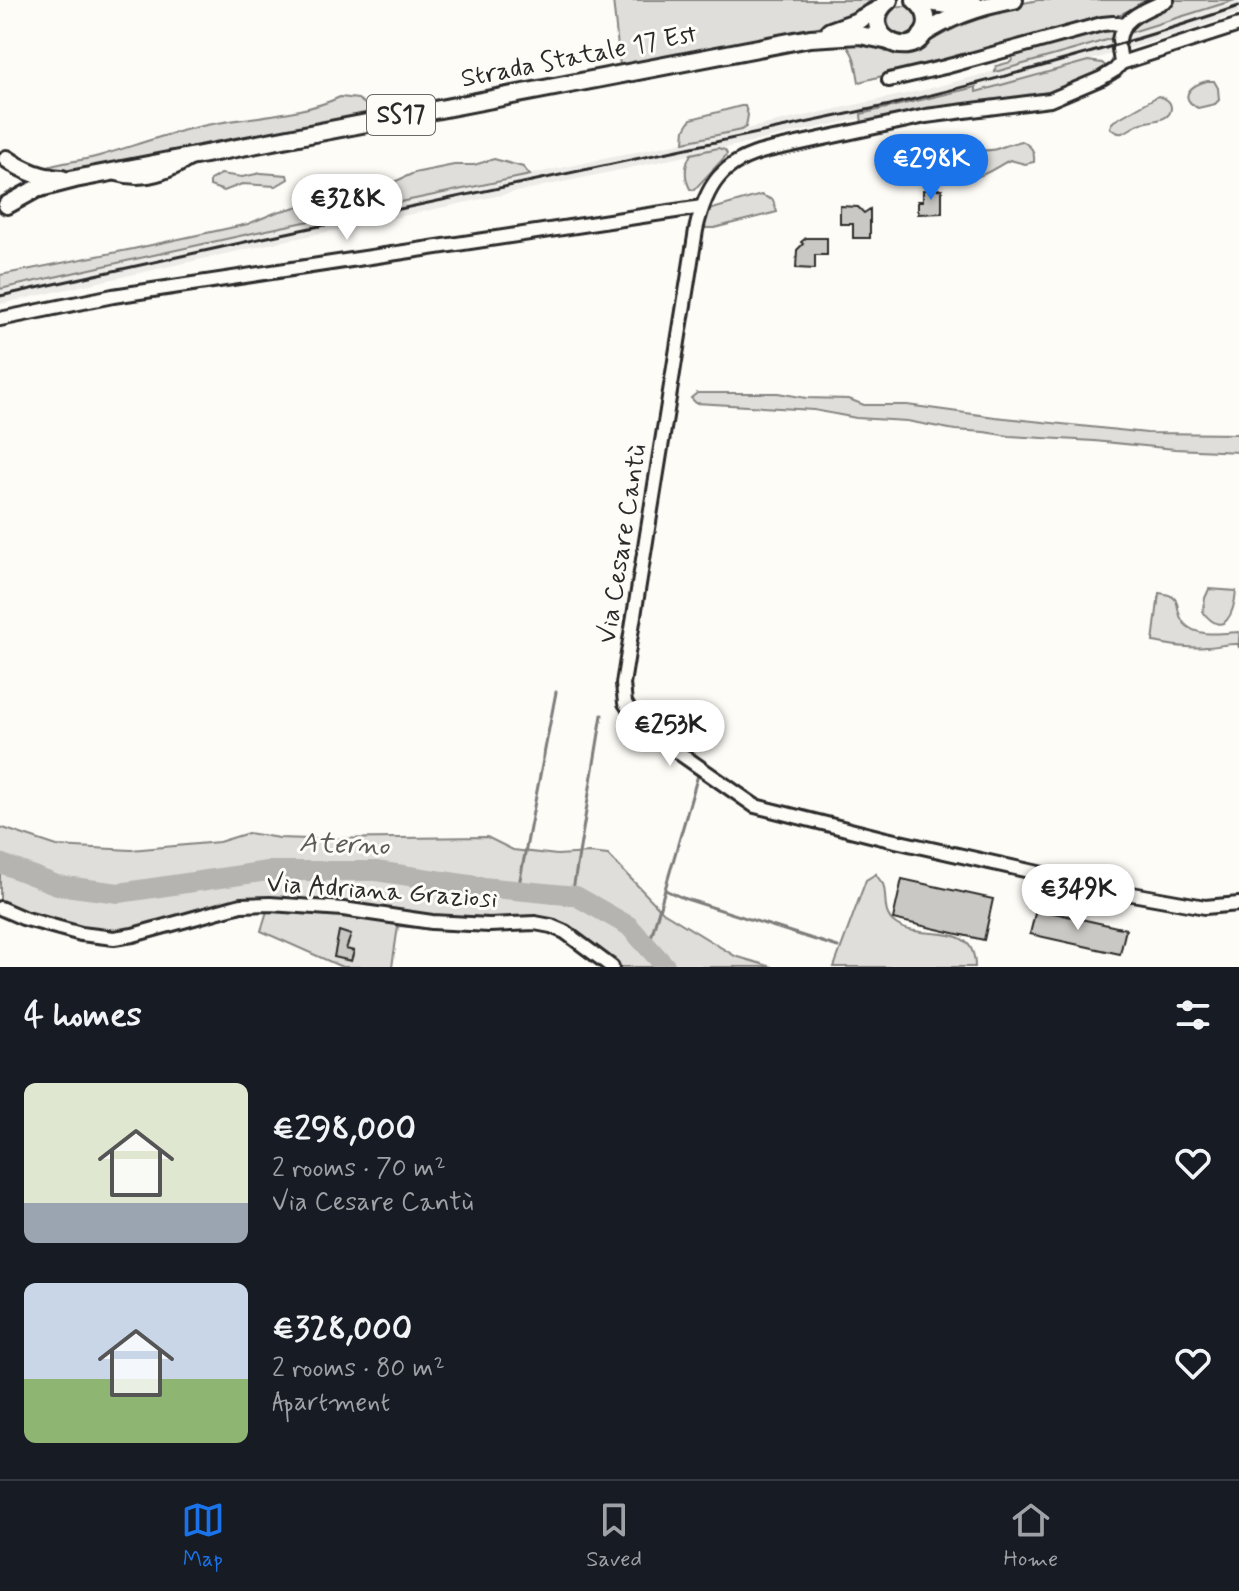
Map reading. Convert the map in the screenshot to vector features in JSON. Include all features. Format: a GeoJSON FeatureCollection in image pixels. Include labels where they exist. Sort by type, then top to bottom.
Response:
{"type":"FeatureCollection","features":[{"type":"Feature","properties":{"kind":"main road","name":"SS17"},"geometry":{"type":"LineString","coordinates":[[916,0],[948,5],[992,4]]}},
{"type":"Feature","properties":{"kind":"main road","name":"SS17"},"geometry":{"type":"LineString","coordinates":[[916,0],[926,17],[922,35]]}},
{"type":"Feature","properties":{"kind":"main road","name":"SS17"},"geometry":{"type":"LineString","coordinates":[[884,3],[877,24],[882,36],[895,45],[907,45],[951,18],[1014,0]]}},
{"type":"Feature","properties":{"kind":"main road","name":"Strada Statale 17 Est"},"geometry":{"type":"LineString","coordinates":[[810,38],[855,22],[884,3]]}},
{"type":"Feature","properties":{"kind":"main road","name":"Strada Statale 17 Est"},"geometry":{"type":"LineString","coordinates":[[2,210],[36,189],[75,179],[810,38],[860,35],[889,41]]}},
{"type":"Feature","properties":{"kind":"main road","name":"SS17"},"geometry":{"type":"LineString","coordinates":[[2,210],[14,196],[16,185],[13,168],[4,156]]}},
{"type":"Feature","properties":{"kind":"main road","name":"Strada Statale 17 Est"},"geometry":{"type":"LineString","coordinates":[[4,156],[39,176],[75,179]]}},
{"type":"Feature","properties":{"kind":"street"},"geometry":{"type":"LineString","coordinates":[[1121,63],[1119,44],[1123,25],[1132,17],[1167,0]]}},
{"type":"Feature","properties":{"kind":"street"},"geometry":{"type":"LineString","coordinates":[[889,80],[1102,24],[1123,25]]}},
{"type":"Feature","properties":{"kind":"street","name":"Via Cesare Cantù"},"geometry":{"type":"LineString","coordinates":[[1239,25],[1121,63],[1102,78],[1059,97],[917,118],[750,155],[723,172],[710,188],[696,230],[623,684],[625,703],[631,712],[672,748],[755,806],[1132,894],[1205,907],[1239,904]]}},
{"type":"Feature","properties":{"kind":"street"},"geometry":{"type":"LineString","coordinates":[[0,319],[113,296],[702,207]]}},
{"type":"Feature","properties":{"kind":"street","name":"Via Adriana Graziosi"},"geometry":{"type":"LineString","coordinates":[[0,908],[23,918],[81,934],[114,938],[241,905],[343,909],[432,922],[489,925],[535,923],[565,932],[612,967]]}},
{"type":"Feature","properties":{"kind":"shaded area"},"geometry":{"type":"Polygon","coordinates":[[[613,0],[872,0],[842,19],[815,28],[620,66],[613,0]]]}},
{"type":"Feature","properties":{"kind":"shaded area"},"geometry":{"type":"Polygon","coordinates":[[[1038,0],[1151,0],[1121,14],[859,82],[853,56],[844,43],[865,40],[886,52],[906,51],[975,13],[1038,0]]]}},
{"type":"Feature","properties":{"kind":"shaded area"},"geometry":{"type":"Polygon","coordinates":[[[1171,0],[1235,0],[995,72],[996,66],[1011,62],[1014,53],[1130,21],[1171,0]]]}},
{"type":"Feature","properties":{"kind":"shaded area"},"geometry":{"type":"Polygon","coordinates":[[[1239,0],[1239,13],[1191,30],[931,103],[0,304],[0,289],[928,89],[1077,49],[1239,0]]]}},
{"type":"Feature","properties":{"kind":"shaded area"},"geometry":{"type":"Polygon","coordinates":[[[903,6],[909,7],[917,15],[917,27],[909,35],[903,36],[897,35],[889,27],[888,21],[889,15],[897,7],[903,6]]]}},
{"type":"Feature","properties":{"kind":"shaded area"},"geometry":{"type":"Polygon","coordinates":[[[1088,61],[1102,63],[1108,68],[1055,94],[862,126],[861,114],[976,87],[976,92],[1088,61]]]}},
{"type":"Feature","properties":{"kind":"shaded area"},"geometry":{"type":"Polygon","coordinates":[[[1214,81],[1219,100],[1198,108],[1187,96],[1196,85],[1214,81]]]}},
{"type":"Feature","properties":{"kind":"shaded area"},"geometry":{"type":"Polygon","coordinates":[[[1158,96],[1170,103],[1167,116],[1139,124],[1122,133],[1110,128],[1114,121],[1158,96]]]}},
{"type":"Feature","properties":{"kind":"shaded area"},"geometry":{"type":"Polygon","coordinates":[[[340,97],[358,99],[377,113],[86,169],[62,172],[39,170],[99,156],[187,129],[296,111],[340,97]]]}},
{"type":"Feature","properties":{"kind":"shaded area"},"geometry":{"type":"Polygon","coordinates":[[[745,106],[748,115],[746,127],[684,142],[685,129],[691,119],[745,106]]]}},
{"type":"Feature","properties":{"kind":"shaded area"},"geometry":{"type":"Polygon","coordinates":[[[1022,141],[1032,150],[1034,162],[1025,164],[1010,160],[975,177],[964,170],[950,172],[945,166],[945,159],[956,152],[990,150],[1022,141]]]}},
{"type":"Feature","properties":{"kind":"shaded area"},"geometry":{"type":"Polygon","coordinates":[[[718,148],[727,154],[694,190],[690,189],[686,172],[691,154],[718,148]]]}},
{"type":"Feature","properties":{"kind":"shaded area"},"geometry":{"type":"Polygon","coordinates":[[[494,159],[523,167],[530,175],[0,289],[0,275],[248,224],[277,212],[341,198],[414,173],[454,165],[474,165],[494,159]]]}},
{"type":"Feature","properties":{"kind":"shaded area"},"geometry":{"type":"Polygon","coordinates":[[[261,173],[287,175],[288,179],[276,186],[242,184],[224,191],[210,186],[210,180],[221,174],[242,177],[261,173]]]}},
{"type":"Feature","properties":{"kind":"shaded area"},"geometry":{"type":"Polygon","coordinates":[[[761,195],[773,200],[777,212],[714,228],[699,228],[702,212],[761,195]]]}},
{"type":"Feature","properties":{"kind":"shaded area"},"geometry":{"type":"Polygon","coordinates":[[[697,393],[778,393],[806,398],[849,399],[864,405],[907,405],[1147,433],[1239,434],[1239,452],[1009,436],[814,410],[696,403],[691,398],[697,393]]]}},
{"type":"Feature","properties":{"kind":"shaded area"},"geometry":{"type":"Polygon","coordinates":[[[1209,589],[1236,591],[1233,607],[1223,623],[1211,620],[1203,612],[1209,589]]]}},
{"type":"Feature","properties":{"kind":"shaded area"},"geometry":{"type":"Polygon","coordinates":[[[1159,593],[1176,600],[1184,623],[1195,631],[1210,634],[1239,632],[1239,648],[1238,644],[1193,647],[1153,642],[1159,593]]]}},
{"type":"Feature","properties":{"kind":"shaded area"},"geometry":{"type":"Polygon","coordinates":[[[0,827],[57,846],[131,850],[219,842],[248,833],[309,839],[487,837],[513,850],[557,855],[608,855],[663,912],[735,956],[772,967],[605,967],[558,935],[546,931],[453,931],[398,926],[392,967],[342,967],[261,931],[267,911],[231,914],[135,942],[80,939],[28,927],[0,915],[0,827]]]}},
{"type":"Feature","properties":{"kind":"shaded area"},"geometry":{"type":"Polygon","coordinates":[[[876,874],[883,884],[891,920],[907,929],[946,934],[966,942],[973,952],[975,967],[834,967],[866,880],[876,874]]]}},
{"type":"Feature","properties":{"kind":"building"},"geometry":{"type":"Polygon","coordinates":[[[942,189],[942,213],[918,214],[918,201],[923,201],[923,190],[942,189]]]}},
{"type":"Feature","properties":{"kind":"building"},"geometry":{"type":"Polygon","coordinates":[[[840,206],[858,207],[864,213],[870,209],[870,238],[853,238],[853,224],[840,224],[840,206]]]}},
{"type":"Feature","properties":{"kind":"building"},"geometry":{"type":"Polygon","coordinates":[[[806,238],[827,238],[827,255],[815,255],[815,269],[796,268],[797,250],[806,238]]]}},
{"type":"Feature","properties":{"kind":"building"},"geometry":{"type":"Polygon","coordinates":[[[902,879],[993,899],[984,940],[893,919],[902,879]]]}},
{"type":"Feature","properties":{"kind":"building"},"geometry":{"type":"Polygon","coordinates":[[[1036,909],[1126,929],[1120,954],[1030,934],[1036,909]]]}},
{"type":"Feature","properties":{"kind":"building"},"geometry":{"type":"Polygon","coordinates":[[[339,931],[351,935],[346,949],[354,951],[351,961],[334,957],[339,931]]]}},
{"type":"Feature","properties":{"kind":"waterway"},"geometry":{"type":"LineString","coordinates":[[518,890],[556,692]]}},
{"type":"Feature","properties":{"kind":"waterway"},"geometry":{"type":"LineString","coordinates":[[572,896],[602,715]]}},
{"type":"Feature","properties":{"kind":"waterway"},"geometry":{"type":"LineString","coordinates":[[648,948],[698,775]]}},
{"type":"Feature","properties":{"kind":"waterway","name":"Aterno"},"geometry":{"type":"LineString","coordinates":[[0,863],[57,885],[119,893],[267,871],[376,871],[483,887],[576,896],[629,926],[666,967]]}},
{"type":"Feature","properties":{"kind":"waterway"},"geometry":{"type":"LineString","coordinates":[[665,890],[838,947]]}},
{"type":"Feature","properties":{"kind":"railway"},"geometry":{"type":"LineString","coordinates":[[0,296],[890,105],[1066,60],[1239,6]]}}]}
